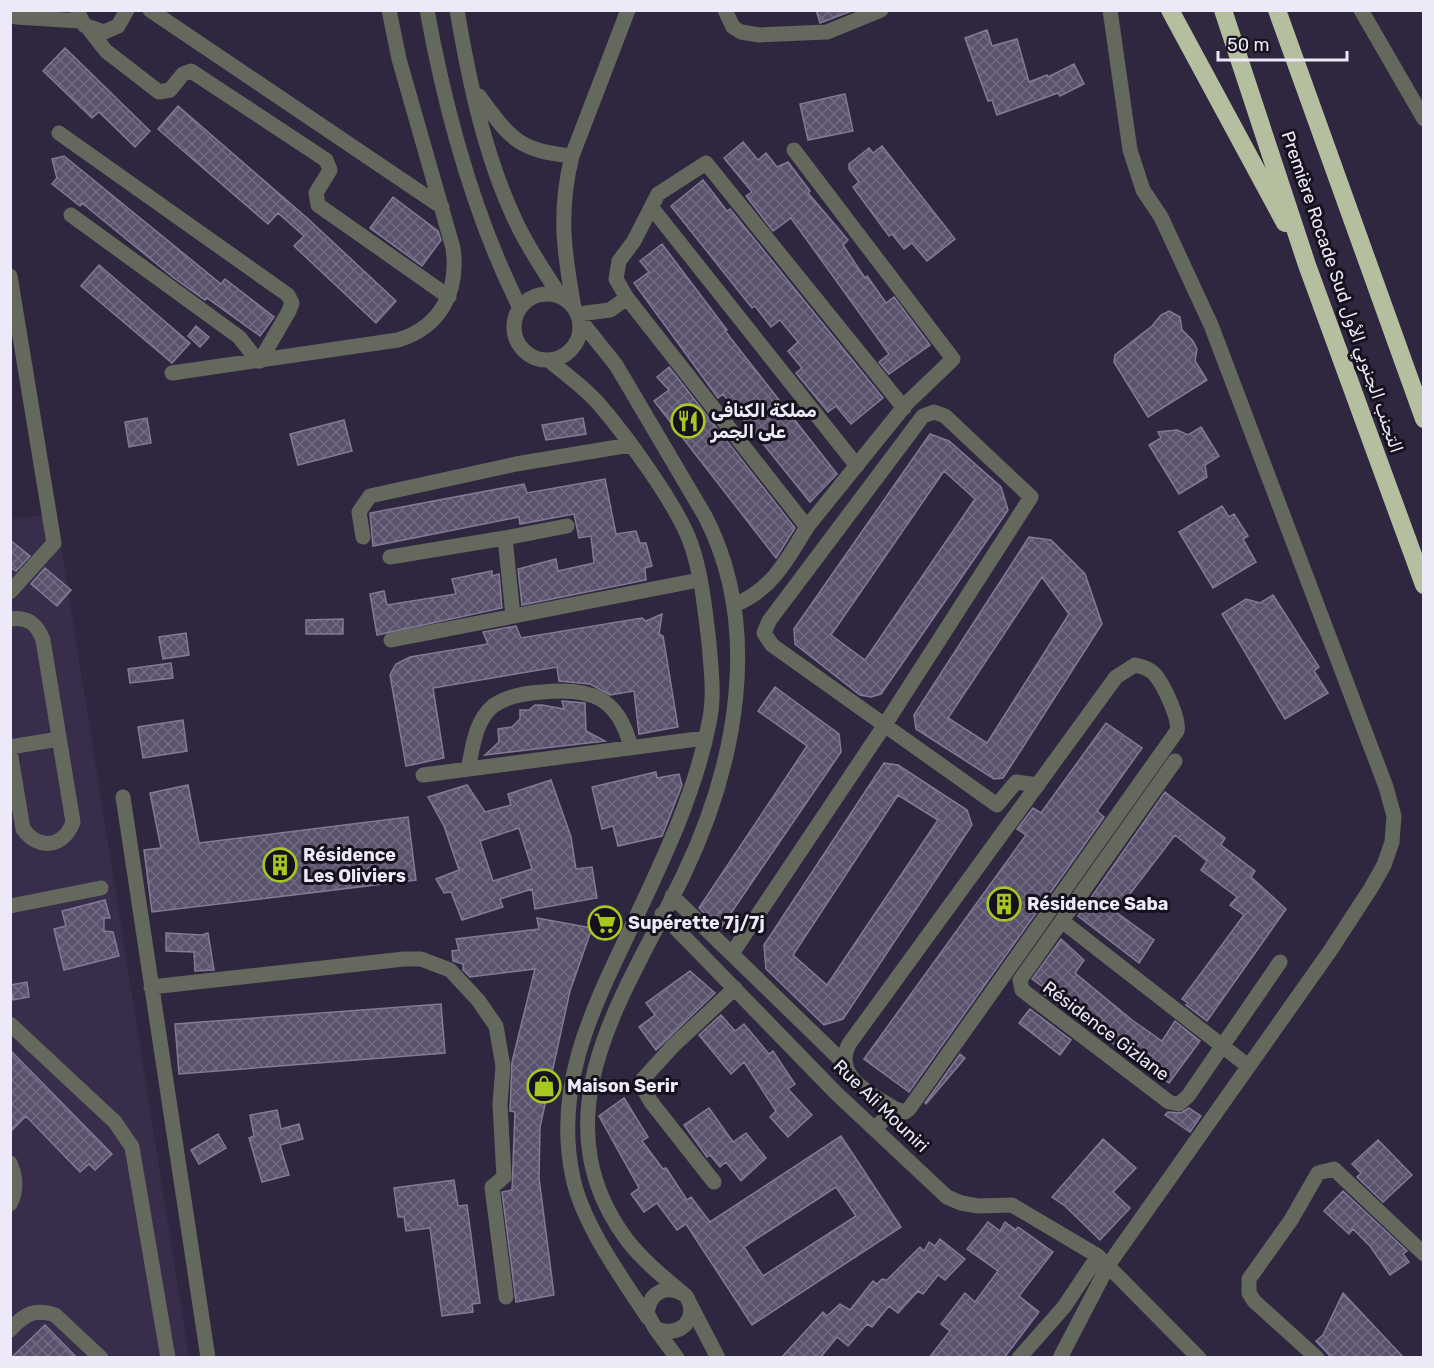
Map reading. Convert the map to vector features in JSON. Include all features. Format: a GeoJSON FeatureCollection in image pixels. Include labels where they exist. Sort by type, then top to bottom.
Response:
{"type":"FeatureCollection","features":[{"type":"Feature","properties":{"kind":"highway"},"geometry":{"type":"LineString","coordinates":[[1170,10],[1307,265]]}},
{"type":"Feature","properties":{"kind":"highway","name":"Première Rocade Sud التجنب الجنوبي الأول"},"geometry":{"type":"LineString","coordinates":[[1223,10],[1307,265],[1424,585]]}},
{"type":"Feature","properties":{"kind":"highway","name":"Première Rocade Sud التجنب الجنوبي الأول"},"geometry":{"type":"LineString","coordinates":[[1277,10],[1424,419]]}},
{"type":"Feature","properties":{"kind":"street"},"geometry":{"type":"LineString","coordinates":[[15,17],[82,20],[95,31],[111,30],[124,20],[127,10]]}},
{"type":"Feature","properties":{"kind":"street"},"geometry":{"type":"LineString","coordinates":[[150,10],[442,207]]}},
{"type":"Feature","properties":{"kind":"street"},"geometry":{"type":"LineString","coordinates":[[172,373],[409,337],[429,325],[449,297],[455,264],[442,207],[399,59],[389,10]]}},
{"type":"Feature","properties":{"kind":"street"},"geometry":{"type":"LineString","coordinates":[[427,10],[440,76],[461,151],[499,264],[520,308]]}},
{"type":"Feature","properties":{"kind":"street"},"geometry":{"type":"LineString","coordinates":[[457,10],[473,87],[508,205],[524,238],[560,296],[577,314],[616,365],[705,516],[717,539],[734,605],[737,702],[728,753],[705,826],[672,896],[638,959],[609,1024],[593,1068],[589,1102],[590,1149],[598,1185],[628,1240],[687,1299],[718,1358]]}},
{"type":"Feature","properties":{"kind":"street"},"geometry":{"type":"LineString","coordinates":[[550,361],[565,356],[576,344],[577,314],[562,232],[563,198],[572,156],[628,10]]}},
{"type":"Feature","properties":{"kind":"street"},"geometry":{"type":"LineString","coordinates":[[725,10],[733,27],[741,32],[759,35],[827,32],[881,10]]}},
{"type":"Feature","properties":{"kind":"street"},"geometry":{"type":"LineString","coordinates":[[1019,1358],[1103,1260],[1248,1066],[1371,888],[1384,865],[1392,842],[1394,816],[1386,787],[1211,325],[1161,217],[1143,190],[1130,150],[1110,10]]}},
{"type":"Feature","properties":{"kind":"street"},"geometry":{"type":"LineString","coordinates":[[1361,10],[1424,119]]}},
{"type":"Feature","properties":{"kind":"street"},"geometry":{"type":"LineString","coordinates":[[82,20],[106,51],[159,92],[170,90],[183,74],[191,71],[326,160],[330,170],[316,193],[318,205],[449,297]]}},
{"type":"Feature","properties":{"kind":"street"},"geometry":{"type":"LineString","coordinates":[[473,87],[513,138],[534,150],[572,156]]}},
{"type":"Feature","properties":{"kind":"street"},"geometry":{"type":"LineString","coordinates":[[59,133],[288,295],[292,303],[289,311],[259,361]]}},
{"type":"Feature","properties":{"kind":"street"},"geometry":{"type":"LineString","coordinates":[[734,605],[765,588],[778,575],[807,526],[904,408],[953,359],[794,150]]}},
{"type":"Feature","properties":{"kind":"street"},"geometry":{"type":"LineString","coordinates":[[807,526],[627,298],[616,279],[620,261],[634,241],[658,194],[706,163],[904,408]]}},
{"type":"Feature","properties":{"kind":"street"},"geometry":{"type":"LineString","coordinates":[[652,208],[857,466]]}},
{"type":"Feature","properties":{"kind":"street"},"geometry":{"type":"LineString","coordinates":[[72,215],[239,337],[259,361]]}},
{"type":"Feature","properties":{"kind":"street"},"geometry":{"type":"LineString","coordinates":[[10,276],[54,543],[10,592]]}},
{"type":"Feature","properties":{"kind":"street"},"geometry":{"type":"LineString","coordinates":[[560,296],[551,294],[534,296],[520,308],[513,326],[518,344],[532,357],[550,361],[596,401],[630,445],[675,513],[691,543],[705,607],[712,671],[710,721],[693,781],[662,863],[592,1011],[576,1055],[570,1099],[569,1139],[573,1179],[587,1217],[672,1355]]}},
{"type":"Feature","properties":{"kind":"street"},"geometry":{"type":"LineString","coordinates":[[577,314],[610,310],[627,298]]}},
{"type":"Feature","properties":{"kind":"street"},"geometry":{"type":"LineString","coordinates":[[733,952],[884,726],[1031,496],[945,416],[934,412],[923,416],[765,626],[764,633],[772,645],[884,726],[997,805],[1016,782],[1038,785]]}},
{"type":"Feature","properties":{"kind":"street"},"geometry":{"type":"LineString","coordinates":[[363,537],[359,512],[370,496],[516,464],[630,445]]}},
{"type":"Feature","properties":{"kind":"street"},"geometry":{"type":"LineString","coordinates":[[390,557],[567,526]]}},
{"type":"Feature","properties":{"kind":"street"},"geometry":{"type":"LineString","coordinates":[[505,538],[513,616]]}},
{"type":"Feature","properties":{"kind":"street"},"geometry":{"type":"LineString","coordinates":[[391,640],[699,580]]}},
{"type":"Feature","properties":{"kind":"street"},"geometry":{"type":"LineString","coordinates":[[11,616],[32,622],[39,630],[59,739],[73,822],[69,832],[61,840],[51,844],[40,844],[30,838],[23,829],[10,749],[59,739]]}},
{"type":"Feature","properties":{"kind":"street"},"geometry":{"type":"LineString","coordinates":[[672,896],[733,952],[844,1063],[854,1081],[895,1109],[905,1112],[1177,730],[1178,720],[1156,676],[1146,668],[1135,665],[1116,677],[849,1044],[844,1054],[844,1063]]}},
{"type":"Feature","properties":{"kind":"street"},"geometry":{"type":"LineString","coordinates":[[468,769],[479,723],[494,705],[523,694],[564,690],[595,694],[615,709],[627,731],[632,748]]}},
{"type":"Feature","properties":{"kind":"street"},"geometry":{"type":"LineString","coordinates":[[423,775],[705,738]]}},
{"type":"Feature","properties":{"kind":"street","name":"Résidence Gizlane"},"geometry":{"type":"LineString","coordinates":[[1175,762],[1020,980],[1025,994],[1174,1104],[1179,1104],[1188,1096],[1280,962]]}},
{"type":"Feature","properties":{"kind":"street"},"geometry":{"type":"LineString","coordinates":[[123,797],[208,1358]]}},
{"type":"Feature","properties":{"kind":"street"},"geometry":{"type":"LineString","coordinates":[[10,906],[101,888]]}},
{"type":"Feature","properties":{"kind":"street","name":"Rue Ali Mouniri"},"geometry":{"type":"LineString","coordinates":[[662,914],[836,1093],[947,1197],[961,1203],[978,1206],[1012,1205],[1103,1260],[1199,1358]]}},
{"type":"Feature","properties":{"kind":"street"},"geometry":{"type":"LineString","coordinates":[[1062,921],[1248,1066]]}},
{"type":"Feature","properties":{"kind":"street"},"geometry":{"type":"LineString","coordinates":[[151,987],[421,958],[450,970],[478,1000],[496,1026],[503,1066],[500,1104],[504,1176],[492,1187],[506,1297]]}},
{"type":"Feature","properties":{"kind":"street"},"geometry":{"type":"LineString","coordinates":[[714,1182],[651,1102],[643,1088],[643,1079],[673,1046],[735,988]]}},
{"type":"Feature","properties":{"kind":"street"},"geometry":{"type":"LineString","coordinates":[[10,1024],[115,1122],[132,1147],[168,1358]]}},
{"type":"Feature","properties":{"kind":"street"},"geometry":{"type":"LineString","coordinates":[[875,1128],[895,1109]]}},
{"type":"Feature","properties":{"kind":"street"},"geometry":{"type":"LineString","coordinates":[[10,1163],[15,1173],[15,1195],[10,1204]]}},
{"type":"Feature","properties":{"kind":"street"},"geometry":{"type":"LineString","coordinates":[[1317,1358],[1254,1301],[1249,1293],[1248,1279],[1291,1220],[1318,1173],[1334,1169],[1424,1254]]}},
{"type":"Feature","properties":{"kind":"street"},"geometry":{"type":"LineString","coordinates":[[1060,1358],[1103,1260]]}},
{"type":"Feature","properties":{"kind":"street"},"geometry":{"type":"LineString","coordinates":[[671,1289],[687,1299],[691,1316],[684,1328],[669,1333],[652,1324],[648,1305],[657,1293],[671,1289]]}},
{"type":"Feature","properties":{"kind":"street"},"geometry":{"type":"LineString","coordinates":[[10,1330],[27,1314],[45,1312],[55,1316],[101,1358]]}},
{"type":"Feature","properties":{"kind":"shaded area"},"geometry":{"type":"Polygon","coordinates":[[[56,514],[189,1357],[11,1358],[11,519],[56,514]]]}},
{"type":"Feature","properties":{"kind":"building"},"geometry":{"type":"Polygon","coordinates":[[[816,10],[854,10],[820,23],[816,10]]]}},
{"type":"Feature","properties":{"kind":"building"},"geometry":{"type":"Polygon","coordinates":[[[987,30],[992,46],[1017,39],[1029,82],[1047,75],[1048,77],[1074,64],[1084,84],[1060,96],[1058,93],[997,115],[992,100],[988,101],[965,38],[987,30]]]}},
{"type":"Feature","properties":{"kind":"building"},"geometry":{"type":"Polygon","coordinates":[[[65,48],[150,131],[135,147],[99,112],[92,118],[43,71],[65,48]]]}},
{"type":"Feature","properties":{"kind":"building"},"geometry":{"type":"Polygon","coordinates":[[[845,94],[853,131],[808,140],[800,104],[845,94]]]}},
{"type":"Feature","properties":{"kind":"building"},"geometry":{"type":"Polygon","coordinates":[[[178,106],[306,217],[396,301],[376,323],[294,246],[304,236],[278,213],[268,224],[158,129],[178,106]]]}},
{"type":"Feature","properties":{"kind":"building"},"geometry":{"type":"Polygon","coordinates":[[[743,142],[758,160],[766,153],[777,167],[788,162],[810,191],[808,193],[848,240],[843,245],[865,278],[867,276],[886,303],[894,297],[930,345],[889,374],[879,362],[889,354],[791,218],[773,231],[746,196],[752,192],[724,158],[743,142]]]}},
{"type":"Feature","properties":{"kind":"building"},"geometry":{"type":"Polygon","coordinates":[[[882,146],[955,239],[927,261],[912,243],[904,249],[892,234],[889,236],[853,187],[859,182],[849,169],[849,164],[869,148],[873,153],[882,146]]]}},
{"type":"Feature","properties":{"kind":"building"},"geometry":{"type":"Polygon","coordinates":[[[64,156],[221,284],[225,279],[274,317],[260,336],[207,298],[205,300],[174,278],[82,203],[80,206],[52,184],[57,178],[52,159],[64,156]]]}},
{"type":"Feature","properties":{"kind":"building"},"geometry":{"type":"Polygon","coordinates":[[[703,180],[727,211],[730,209],[883,398],[851,424],[836,406],[828,412],[796,373],[802,368],[788,351],[798,342],[780,320],[771,327],[755,306],[752,308],[671,206],[703,180]]]}},
{"type":"Feature","properties":{"kind":"building"},"geometry":{"type":"Polygon","coordinates":[[[393,197],[438,231],[441,240],[422,266],[370,228],[393,197]]]}},
{"type":"Feature","properties":{"kind":"building"},"geometry":{"type":"Polygon","coordinates":[[[662,244],[727,330],[725,331],[837,474],[810,502],[723,394],[718,398],[634,283],[649,272],[640,261],[662,244]]]}},
{"type":"Feature","properties":{"kind":"building"},"geometry":{"type":"Polygon","coordinates":[[[99,265],[190,343],[172,363],[81,286],[99,265]]]}},
{"type":"Feature","properties":{"kind":"building"},"geometry":{"type":"Polygon","coordinates":[[[1169,311],[1180,317],[1182,330],[1193,341],[1197,349],[1195,361],[1207,380],[1148,417],[1114,362],[1115,355],[1152,326],[1161,315],[1169,311]]]}},
{"type":"Feature","properties":{"kind":"building"},"geometry":{"type":"Polygon","coordinates":[[[196,326],[209,337],[200,347],[188,336],[196,326]]]}},
{"type":"Feature","properties":{"kind":"building"},"geometry":{"type":"Polygon","coordinates":[[[669,367],[795,528],[776,558],[654,401],[669,390],[657,377],[669,367]]]}},
{"type":"Feature","properties":{"kind":"building"},"geometry":{"type":"Polygon","coordinates":[[[147,418],[151,443],[129,447],[125,422],[147,418]]]}},
{"type":"Feature","properties":{"kind":"building"},"geometry":{"type":"Polygon","coordinates":[[[583,418],[586,434],[546,440],[542,425],[583,418]]]}},
{"type":"Feature","properties":{"kind":"building"},"geometry":{"type":"Polygon","coordinates":[[[344,420],[352,451],[298,465],[290,434],[344,420]]]}},
{"type":"Feature","properties":{"kind":"building"},"geometry":{"type":"Polygon","coordinates":[[[1201,427],[1219,456],[1205,465],[1207,477],[1179,494],[1149,445],[1161,438],[1158,432],[1177,430],[1188,435],[1201,427]]]}},
{"type":"Feature","properties":{"kind":"building"},"geometry":{"type":"Polygon","coordinates":[[[930,434],[949,441],[1001,487],[1008,510],[881,694],[871,697],[860,695],[795,644],[794,629],[930,434]],[[944,471],[831,635],[865,660],[975,499],[944,471]]]}},
{"type":"Feature","properties":{"kind":"building"},"geometry":{"type":"Polygon","coordinates":[[[605,479],[616,534],[636,531],[640,543],[646,543],[652,566],[645,568],[646,580],[522,605],[518,569],[556,559],[558,571],[594,563],[591,536],[579,538],[574,514],[520,524],[519,517],[373,546],[370,513],[524,484],[527,493],[605,479]]]}},
{"type":"Feature","properties":{"kind":"building"},"geometry":{"type":"Polygon","coordinates":[[[1222,506],[1229,517],[1234,514],[1248,536],[1243,539],[1256,562],[1213,588],[1179,532],[1222,506]]]}},
{"type":"Feature","properties":{"kind":"building"},"geometry":{"type":"Polygon","coordinates":[[[1029,537],[1051,540],[1085,574],[1102,624],[1003,778],[994,779],[916,729],[914,715],[1029,537]],[[1042,577],[948,718],[987,743],[1069,614],[1042,577]]]}},
{"type":"Feature","properties":{"kind":"building"},"geometry":{"type":"Polygon","coordinates":[[[10,540],[30,556],[16,571],[10,567],[10,540]]]}},
{"type":"Feature","properties":{"kind":"building"},"geometry":{"type":"Polygon","coordinates":[[[45,568],[71,590],[57,606],[31,584],[45,568]]]}},
{"type":"Feature","properties":{"kind":"building"},"geometry":{"type":"Polygon","coordinates":[[[492,571],[492,576],[499,574],[502,608],[377,635],[370,594],[384,591],[387,605],[456,594],[452,579],[492,571]]]}},
{"type":"Feature","properties":{"kind":"building"},"geometry":{"type":"Polygon","coordinates":[[[1273,595],[1319,667],[1314,671],[1328,693],[1285,719],[1222,614],[1246,599],[1260,603],[1273,595]]]}},
{"type":"Feature","properties":{"kind":"building"},"geometry":{"type":"Polygon","coordinates":[[[662,614],[659,634],[663,636],[678,727],[639,734],[634,691],[610,695],[590,684],[559,681],[557,667],[433,688],[444,758],[406,766],[390,675],[396,664],[410,657],[488,644],[483,632],[516,626],[521,638],[642,618],[646,621],[662,614]]]}},
{"type":"Feature","properties":{"kind":"building"},"geometry":{"type":"Polygon","coordinates":[[[343,619],[343,634],[306,634],[306,620],[343,619]]]}},
{"type":"Feature","properties":{"kind":"building"},"geometry":{"type":"Polygon","coordinates":[[[186,633],[189,655],[163,659],[159,637],[186,633]]]}},
{"type":"Feature","properties":{"kind":"building"},"geometry":{"type":"Polygon","coordinates":[[[171,663],[173,678],[130,683],[128,669],[171,663]]]}},
{"type":"Feature","properties":{"kind":"building"},"geometry":{"type":"Polygon","coordinates":[[[775,687],[839,734],[841,752],[720,929],[699,908],[807,746],[758,711],[775,687]]]}},
{"type":"Feature","properties":{"kind":"building"},"geometry":{"type":"Polygon","coordinates":[[[562,701],[585,703],[586,731],[605,741],[485,755],[499,742],[498,729],[512,727],[520,719],[520,710],[529,710],[535,705],[564,709],[562,701]]]}},
{"type":"Feature","properties":{"kind":"building"},"geometry":{"type":"Polygon","coordinates":[[[183,720],[187,751],[143,758],[138,727],[183,720]]]}},
{"type":"Feature","properties":{"kind":"building","name":"Résidence Saba"},"geometry":{"type":"Polygon","coordinates":[[[1106,723],[1142,748],[1097,811],[1104,817],[909,1092],[864,1059],[1026,835],[1017,829],[1033,808],[1041,813],[1106,723]]]}},
{"type":"Feature","properties":{"kind":"building"},"geometry":{"type":"Polygon","coordinates":[[[884,763],[898,765],[967,810],[972,825],[843,1019],[824,1025],[766,969],[764,945],[884,763]],[[898,795],[793,955],[827,985],[938,820],[898,795]]]}},
{"type":"Feature","properties":{"kind":"building"},"geometry":{"type":"Polygon","coordinates":[[[656,772],[657,778],[679,774],[682,785],[662,836],[618,846],[613,826],[602,829],[592,787],[656,772]]]}},
{"type":"Feature","properties":{"kind":"building"},"geometry":{"type":"Polygon","coordinates":[[[551,780],[571,837],[576,869],[592,867],[597,898],[535,909],[532,889],[500,899],[503,907],[462,920],[451,892],[444,893],[436,879],[459,870],[444,826],[428,797],[467,785],[485,812],[511,805],[508,794],[551,780]],[[519,828],[480,841],[493,881],[532,869],[519,828]]]}},
{"type":"Feature","properties":{"kind":"building","name":"Résidence Les Oliviers"},"geometry":{"type":"Polygon","coordinates":[[[188,785],[199,843],[408,817],[416,880],[152,912],[144,850],[161,848],[150,793],[188,785]]]}},
{"type":"Feature","properties":{"kind":"building"},"geometry":{"type":"Polygon","coordinates":[[[1165,792],[1225,838],[1221,845],[1255,871],[1251,877],[1286,909],[1207,1021],[1186,1005],[1188,1003],[1182,999],[1244,915],[1230,905],[1237,897],[1201,870],[1207,861],[1175,835],[1116,912],[1154,940],[1139,963],[1078,916],[1165,792]]]}},
{"type":"Feature","properties":{"kind":"building"},"geometry":{"type":"Polygon","coordinates":[[[105,900],[110,918],[104,918],[104,931],[113,932],[119,956],[64,970],[54,929],[66,926],[62,911],[105,900]]]}},
{"type":"Feature","properties":{"kind":"building"},"geometry":{"type":"Polygon","coordinates":[[[537,918],[592,928],[570,991],[540,1127],[539,1178],[554,1295],[516,1302],[502,1192],[512,1190],[515,1112],[510,1111],[512,1062],[535,969],[470,977],[463,970],[463,964],[453,961],[452,951],[459,950],[456,939],[539,929],[537,918]]]}},
{"type":"Feature","properties":{"kind":"building"},"geometry":{"type":"Polygon","coordinates":[[[166,933],[202,935],[208,933],[214,970],[195,971],[194,952],[166,951],[166,933]]]}},
{"type":"Feature","properties":{"kind":"building"},"geometry":{"type":"Polygon","coordinates":[[[1061,939],[1084,960],[1075,973],[1132,1020],[1162,1041],[1175,1021],[1200,1041],[1169,1083],[1042,993],[1046,989],[1032,979],[1061,939]]]}},
{"type":"Feature","properties":{"kind":"building"},"geometry":{"type":"Polygon","coordinates":[[[690,971],[715,993],[656,1050],[639,1027],[655,1015],[646,1003],[690,971]]]}},
{"type":"Feature","properties":{"kind":"building"},"geometry":{"type":"Polygon","coordinates":[[[27,982],[29,997],[13,1000],[10,985],[27,982]]]}},
{"type":"Feature","properties":{"kind":"building"},"geometry":{"type":"Polygon","coordinates":[[[441,1004],[445,1053],[179,1074],[175,1024],[441,1004]]]}},
{"type":"Feature","properties":{"kind":"building"},"geometry":{"type":"Polygon","coordinates":[[[1030,1009],[1071,1040],[1060,1055],[1019,1023],[1030,1009]]]}},
{"type":"Feature","properties":{"kind":"building"},"geometry":{"type":"Polygon","coordinates":[[[721,1015],[735,1031],[744,1024],[769,1054],[773,1051],[795,1084],[788,1089],[812,1115],[788,1137],[770,1117],[776,1111],[744,1062],[731,1074],[699,1035],[721,1015]]]}},
{"type":"Feature","properties":{"kind":"building"},"geometry":{"type":"Polygon","coordinates":[[[10,1050],[112,1154],[95,1170],[89,1164],[80,1172],[26,1116],[10,1132],[10,1050]]]}},
{"type":"Feature","properties":{"kind":"building"},"geometry":{"type":"Polygon","coordinates":[[[960,1054],[965,1058],[926,1104],[925,1103],[960,1054]]]}},
{"type":"Feature","properties":{"kind":"building"},"geometry":{"type":"Polygon","coordinates":[[[624,1098],[648,1137],[642,1141],[663,1169],[666,1168],[687,1200],[691,1197],[710,1222],[841,1136],[901,1227],[752,1325],[686,1224],[677,1230],[657,1203],[644,1212],[631,1194],[639,1188],[599,1116],[624,1098]],[[836,1187],[744,1247],[763,1276],[856,1216],[836,1187]]]}},
{"type":"Feature","properties":{"kind":"building"},"geometry":{"type":"Polygon","coordinates":[[[709,1108],[733,1142],[746,1133],[766,1158],[741,1181],[726,1162],[720,1167],[710,1155],[707,1157],[684,1125],[709,1108]]]}},
{"type":"Feature","properties":{"kind":"building"},"geometry":{"type":"Polygon","coordinates":[[[1189,1108],[1201,1116],[1190,1132],[1165,1115],[1168,1112],[1181,1113],[1189,1108]]]}},
{"type":"Feature","properties":{"kind":"building"},"geometry":{"type":"Polygon","coordinates":[[[277,1110],[281,1129],[299,1124],[303,1139],[280,1145],[289,1175],[262,1182],[249,1138],[254,1136],[250,1115],[277,1110]]]}},
{"type":"Feature","properties":{"kind":"building"},"geometry":{"type":"Polygon","coordinates":[[[218,1134],[226,1148],[199,1164],[191,1150],[218,1134]]]}},
{"type":"Feature","properties":{"kind":"building"},"geometry":{"type":"Polygon","coordinates":[[[1103,1139],[1136,1168],[1113,1192],[1130,1208],[1100,1240],[1065,1206],[1052,1197],[1103,1139]]]}},
{"type":"Feature","properties":{"kind":"building"},"geometry":{"type":"Polygon","coordinates":[[[1378,1140],[1412,1175],[1383,1202],[1357,1177],[1361,1173],[1352,1164],[1378,1140]]]}},
{"type":"Feature","properties":{"kind":"building"},"geometry":{"type":"Polygon","coordinates":[[[454,1180],[458,1206],[467,1205],[480,1303],[472,1304],[473,1312],[442,1316],[430,1228],[406,1231],[404,1217],[398,1217],[394,1188],[454,1180]]]}},
{"type":"Feature","properties":{"kind":"building"},"geometry":{"type":"Polygon","coordinates":[[[1343,1191],[1407,1251],[1403,1254],[1409,1262],[1390,1275],[1370,1246],[1353,1229],[1349,1234],[1324,1211],[1343,1191]]]}},
{"type":"Feature","properties":{"kind":"building"},"geometry":{"type":"Polygon","coordinates":[[[988,1222],[1000,1231],[1005,1222],[1016,1230],[1018,1227],[1053,1252],[1019,1296],[1039,1312],[1004,1358],[929,1358],[950,1331],[941,1324],[965,1293],[975,1302],[998,1271],[967,1249],[988,1222]]]}},
{"type":"Feature","properties":{"kind":"building"},"geometry":{"type":"Polygon","coordinates":[[[940,1239],[965,1259],[945,1280],[938,1275],[923,1294],[918,1291],[898,1313],[889,1306],[872,1327],[867,1324],[848,1346],[837,1337],[820,1358],[781,1358],[823,1312],[827,1316],[840,1304],[850,1310],[873,1281],[877,1284],[882,1279],[887,1280],[920,1247],[924,1251],[929,1242],[935,1246],[940,1239]]]}},
{"type":"Feature","properties":{"kind":"building"},"geometry":{"type":"Polygon","coordinates":[[[1343,1293],[1404,1358],[1332,1358],[1316,1341],[1323,1335],[1343,1293]]]}},
{"type":"Feature","properties":{"kind":"building"},"geometry":{"type":"Polygon","coordinates":[[[45,1325],[77,1358],[11,1358],[45,1325]]]}},
{"type":"Feature","properties":{"kind":"place","name":"مملكة الكنافى على الجمر"},"geometry":{"type":"Point","coordinates":[688,421]}},
{"type":"Feature","properties":{"kind":"place","name":"Résidence Les Oliviers"},"geometry":{"type":"Point","coordinates":[280,865]}},
{"type":"Feature","properties":{"kind":"place","name":"Résidence Saba"},"geometry":{"type":"Point","coordinates":[1004,904]}},
{"type":"Feature","properties":{"kind":"place","name":"Supérette 7j/7j"},"geometry":{"type":"Point","coordinates":[605,923]}},
{"type":"Feature","properties":{"kind":"place","name":"Maison Serir"},"geometry":{"type":"Point","coordinates":[544,1086]}}]}
